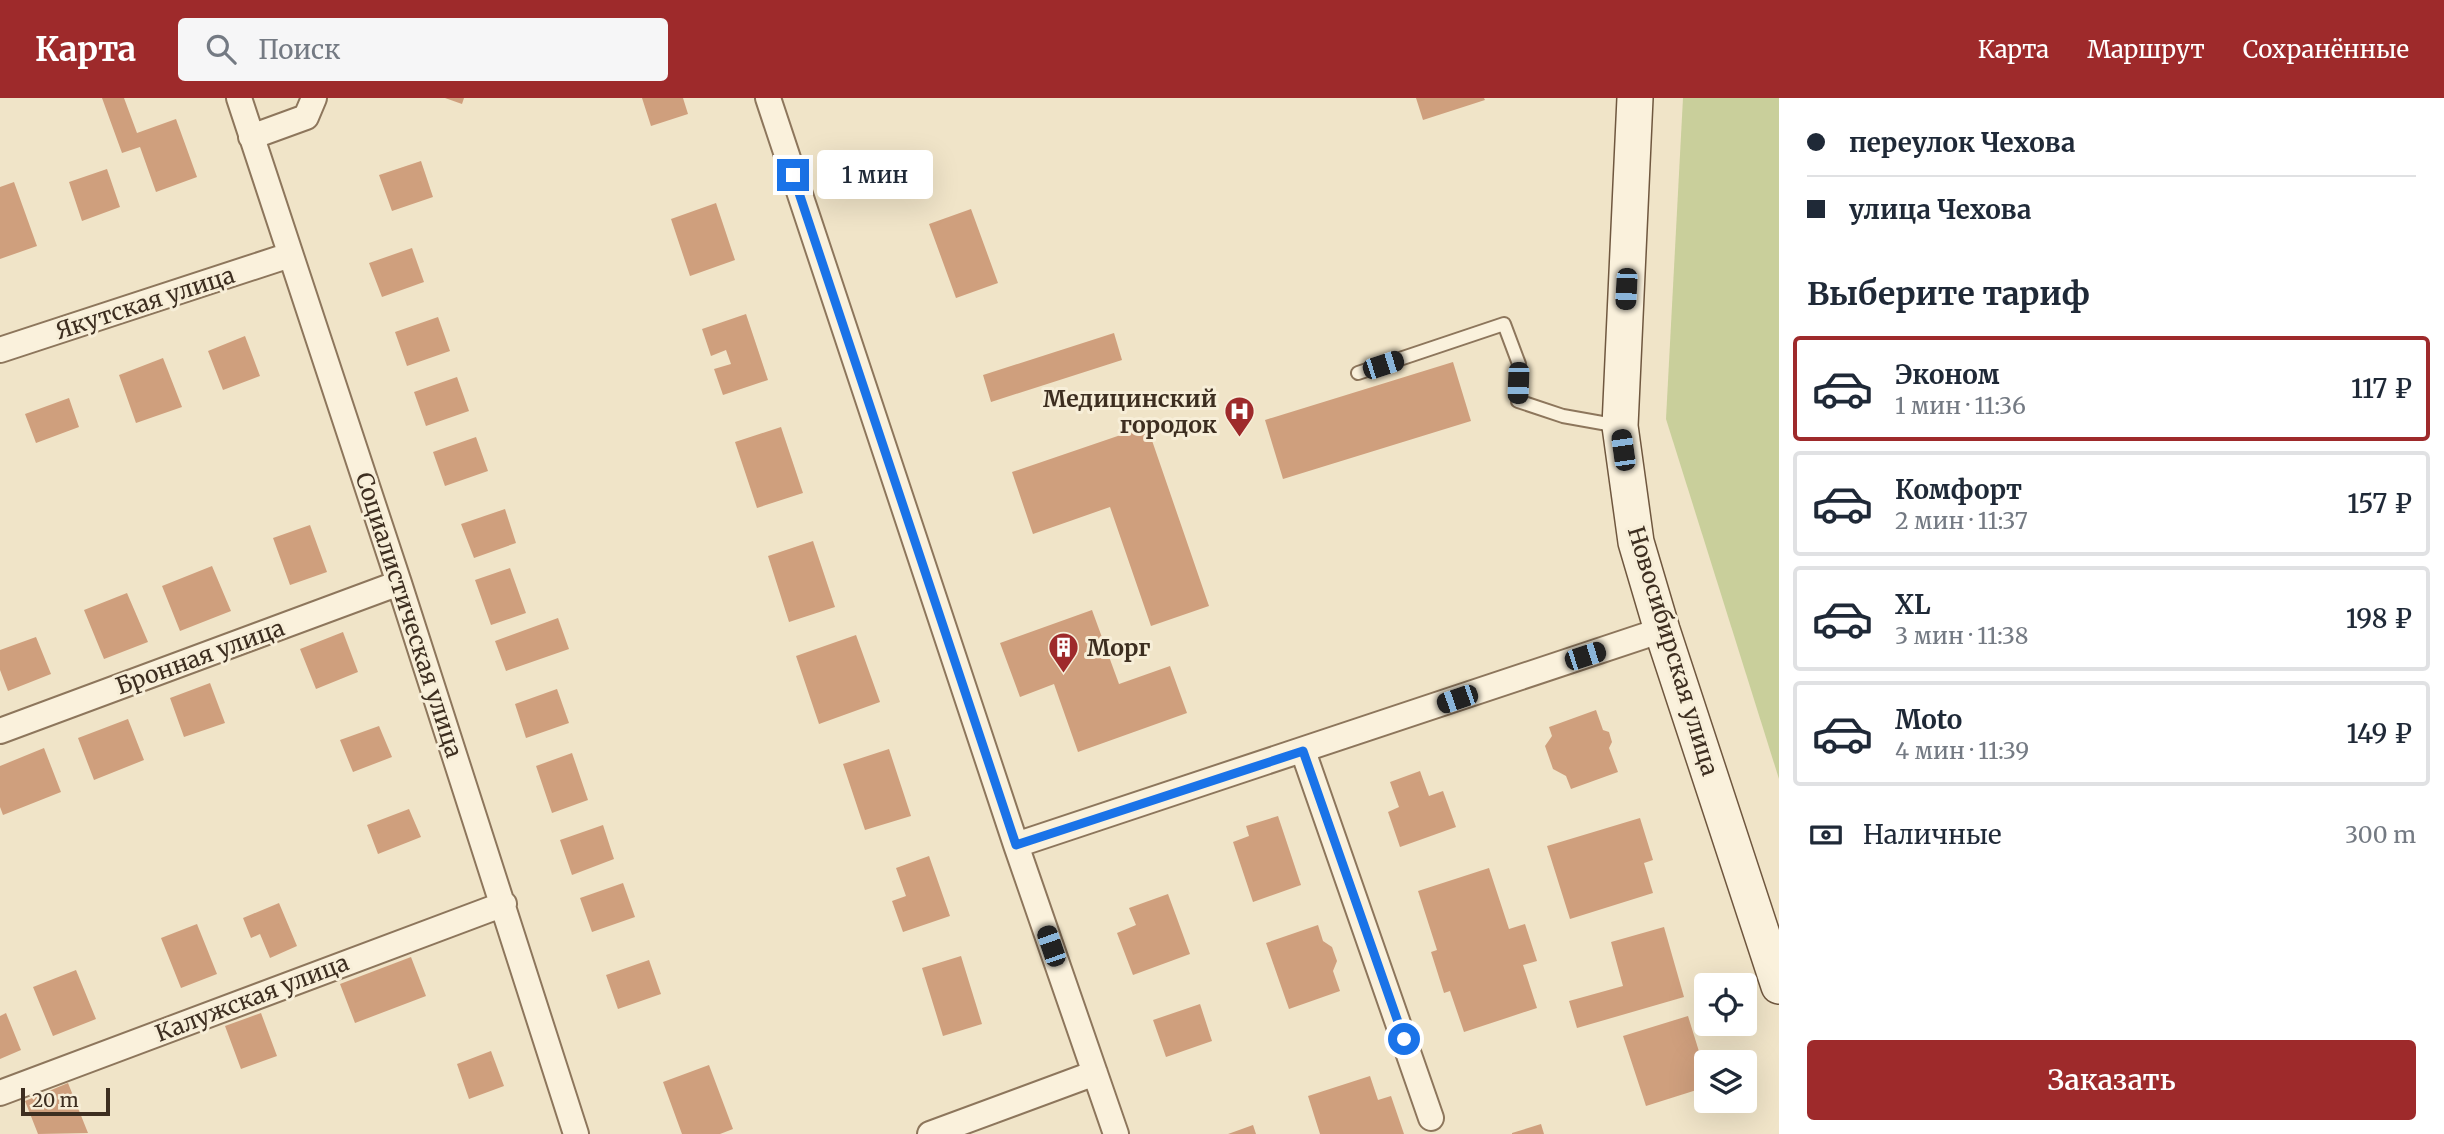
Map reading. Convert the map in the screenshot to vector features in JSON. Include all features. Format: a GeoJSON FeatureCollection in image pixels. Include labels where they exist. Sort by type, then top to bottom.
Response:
{"type":"FeatureCollection","features":[{"type":"Feature","properties":{"kind":"main road","name":"Новосибирская улица"},"geometry":{"type":"LineString","coordinates":[[1636,98],[1620,426],[1636,542],[1662,630],[1779,986]]}},
{"type":"Feature","properties":{"kind":"street","name":"Социалистическая улица"},"geometry":{"type":"LineString","coordinates":[[239,98],[504,904],[576,1134]]}},
{"type":"Feature","properties":{"kind":"street"},"geometry":{"type":"LineString","coordinates":[[251,136],[306,117],[314,98]]}},
{"type":"Feature","properties":{"kind":"street"},"geometry":{"type":"LineString","coordinates":[[768,98],[1016,845],[1116,1134]]}},
{"type":"Feature","properties":{"kind":"street","name":"Якутская улица"},"geometry":{"type":"LineString","coordinates":[[0,350],[289,255]]}},
{"type":"Feature","properties":{"kind":"street","name":"Бронная улица"},"geometry":{"type":"LineString","coordinates":[[0,731],[399,583]]}},
{"type":"Feature","properties":{"kind":"street"},"geometry":{"type":"LineString","coordinates":[[1016,845],[1662,630]]}},
{"type":"Feature","properties":{"kind":"street"},"geometry":{"type":"LineString","coordinates":[[1303,751],[1431,1118]]}},
{"type":"Feature","properties":{"kind":"street","name":"Калужская улица"},"geometry":{"type":"LineString","coordinates":[[0,1093],[504,904]]}},
{"type":"Feature","properties":{"kind":"street"},"geometry":{"type":"LineString","coordinates":[[930,1134],[1095,1073]]}},
{"type":"Feature","properties":{"kind":"lane"},"geometry":{"type":"LineString","coordinates":[[1358,373],[1504,324],[1519,364],[1518,401],[1563,416],[1620,426]]}},
{"type":"Feature","properties":{"kind":"green space"},"geometry":{"type":"Polygon","coordinates":[[[1683,98],[1779,98],[1779,779],[1666,419],[1683,98]]]}},
{"type":"Feature","properties":{"kind":"building"},"geometry":{"type":"Polygon","coordinates":[[[102,98],[124,98],[137,133],[176,119],[197,177],[156,192],[140,147],[122,153],[102,98]]]}},
{"type":"Feature","properties":{"kind":"building"},"geometry":{"type":"Polygon","coordinates":[[[445,98],[464,98],[462,104],[445,98]]]}},
{"type":"Feature","properties":{"kind":"building"},"geometry":{"type":"Polygon","coordinates":[[[642,98],[683,98],[688,114],[651,126],[642,98]]]}},
{"type":"Feature","properties":{"kind":"building"},"geometry":{"type":"Polygon","coordinates":[[[1416,98],[1484,98],[1485,100],[1423,120],[1416,98]]]}},
{"type":"Feature","properties":{"kind":"building"},"geometry":{"type":"Polygon","coordinates":[[[421,161],[433,197],[392,211],[379,175],[421,161]]]}},
{"type":"Feature","properties":{"kind":"building"},"geometry":{"type":"Polygon","coordinates":[[[107,169],[120,207],[82,221],[69,182],[107,169]]]}},
{"type":"Feature","properties":{"kind":"building"},"geometry":{"type":"Polygon","coordinates":[[[14,182],[37,246],[0,259],[0,187],[14,182]]]}},
{"type":"Feature","properties":{"kind":"building"},"geometry":{"type":"Polygon","coordinates":[[[716,203],[735,260],[690,276],[671,219],[716,203]]]}},
{"type":"Feature","properties":{"kind":"building"},"geometry":{"type":"Polygon","coordinates":[[[971,209],[998,283],[956,298],[929,224],[971,209]]]}},
{"type":"Feature","properties":{"kind":"building"},"geometry":{"type":"Polygon","coordinates":[[[412,248],[424,282],[382,297],[369,263],[412,248]]]}},
{"type":"Feature","properties":{"kind":"building"},"geometry":{"type":"Polygon","coordinates":[[[746,314],[768,380],[723,395],[714,369],[731,364],[726,350],[711,356],[702,329],[746,314]]]}},
{"type":"Feature","properties":{"kind":"building"},"geometry":{"type":"Polygon","coordinates":[[[438,317],[450,351],[407,366],[395,332],[438,317]]]}},
{"type":"Feature","properties":{"kind":"building"},"geometry":{"type":"Polygon","coordinates":[[[1114,333],[1122,360],[991,402],[983,375],[1114,333]]]}},
{"type":"Feature","properties":{"kind":"building"},"geometry":{"type":"Polygon","coordinates":[[[245,336],[260,376],[223,390],[208,351],[245,336]]]}},
{"type":"Feature","properties":{"kind":"building"},"geometry":{"type":"Polygon","coordinates":[[[163,358],[182,407],[136,423],[119,375],[163,358]]]}},
{"type":"Feature","properties":{"kind":"building"},"geometry":{"type":"Polygon","coordinates":[[[1453,362],[1471,421],[1283,479],[1265,420],[1453,362]]]}},
{"type":"Feature","properties":{"kind":"building"},"geometry":{"type":"Polygon","coordinates":[[[457,377],[469,411],[426,426],[414,392],[457,377]]]}},
{"type":"Feature","properties":{"kind":"building"},"geometry":{"type":"Polygon","coordinates":[[[69,398],[79,427],[36,443],[25,414],[69,398]]]}},
{"type":"Feature","properties":{"kind":"building"},"geometry":{"type":"Polygon","coordinates":[[[1147,426],[1209,606],[1151,626],[1110,507],[1033,534],[1012,472],[1147,426]]]}},
{"type":"Feature","properties":{"kind":"building"},"geometry":{"type":"Polygon","coordinates":[[[781,427],[803,493],[757,508],[735,442],[781,427]]]}},
{"type":"Feature","properties":{"kind":"building"},"geometry":{"type":"Polygon","coordinates":[[[476,437],[488,471],[445,486],[433,452],[476,437]]]}},
{"type":"Feature","properties":{"kind":"building"},"geometry":{"type":"Polygon","coordinates":[[[505,509],[516,543],[474,558],[461,524],[505,509]]]}},
{"type":"Feature","properties":{"kind":"building"},"geometry":{"type":"Polygon","coordinates":[[[310,525],[327,572],[290,585],[273,538],[310,525]]]}},
{"type":"Feature","properties":{"kind":"building"},"geometry":{"type":"Polygon","coordinates":[[[813,541],[835,607],[789,622],[768,556],[813,541]]]}},
{"type":"Feature","properties":{"kind":"building"},"geometry":{"type":"Polygon","coordinates":[[[212,566],[231,611],[180,631],[162,586],[212,566]]]}},
{"type":"Feature","properties":{"kind":"building"},"geometry":{"type":"Polygon","coordinates":[[[510,568],[526,613],[491,625],[475,580],[510,568]]]}},
{"type":"Feature","properties":{"kind":"building"},"geometry":{"type":"Polygon","coordinates":[[[127,593],[148,642],[104,659],[84,610],[127,593]]]}},
{"type":"Feature","properties":{"kind":"building","name":"Морг"},"geometry":{"type":"Polygon","coordinates":[[[1092,610],[1119,684],[1170,666],[1187,713],[1078,752],[1054,684],[1020,697],[1000,643],[1092,610]]]}},
{"type":"Feature","properties":{"kind":"building"},"geometry":{"type":"Polygon","coordinates":[[[558,618],[569,649],[506,671],[495,641],[558,618]]]}},
{"type":"Feature","properties":{"kind":"building"},"geometry":{"type":"Polygon","coordinates":[[[343,632],[358,672],[316,689],[300,649],[343,632]]]}},
{"type":"Feature","properties":{"kind":"building"},"geometry":{"type":"Polygon","coordinates":[[[856,635],[880,702],[819,724],[796,656],[856,635]]]}},
{"type":"Feature","properties":{"kind":"building"},"geometry":{"type":"Polygon","coordinates":[[[36,637],[51,674],[8,691],[0,670],[0,650],[36,637]]]}},
{"type":"Feature","properties":{"kind":"building"},"geometry":{"type":"Polygon","coordinates":[[[210,683],[225,723],[184,737],[170,698],[210,683]]]}},
{"type":"Feature","properties":{"kind":"building"},"geometry":{"type":"Polygon","coordinates":[[[557,689],[569,723],[526,738],[515,704],[557,689]]]}},
{"type":"Feature","properties":{"kind":"building"},"geometry":{"type":"Polygon","coordinates":[[[1596,710],[1603,730],[1609,732],[1612,742],[1609,748],[1618,772],[1571,789],[1566,776],[1553,769],[1545,746],[1552,736],[1549,727],[1596,710]]]}},
{"type":"Feature","properties":{"kind":"building"},"geometry":{"type":"Polygon","coordinates":[[[128,719],[144,760],[94,780],[78,738],[128,719]]]}},
{"type":"Feature","properties":{"kind":"building"},"geometry":{"type":"Polygon","coordinates":[[[379,726],[392,757],[353,772],[340,740],[379,726]]]}},
{"type":"Feature","properties":{"kind":"building"},"geometry":{"type":"Polygon","coordinates":[[[44,748],[61,792],[3,815],[0,807],[0,766],[44,748]]]}},
{"type":"Feature","properties":{"kind":"building"},"geometry":{"type":"Polygon","coordinates":[[[889,749],[911,816],[865,830],[843,764],[889,749]]]}},
{"type":"Feature","properties":{"kind":"building"},"geometry":{"type":"Polygon","coordinates":[[[572,753],[588,800],[552,813],[536,766],[572,753]]]}},
{"type":"Feature","properties":{"kind":"building"},"geometry":{"type":"Polygon","coordinates":[[[1420,771],[1429,796],[1443,791],[1456,827],[1400,847],[1388,812],[1399,807],[1390,782],[1420,771]]]}},
{"type":"Feature","properties":{"kind":"building"},"geometry":{"type":"Polygon","coordinates":[[[409,809],[421,837],[378,854],[367,825],[409,809]]]}},
{"type":"Feature","properties":{"kind":"building"},"geometry":{"type":"Polygon","coordinates":[[[1278,816],[1301,885],[1253,902],[1233,842],[1249,836],[1246,826],[1278,816]]]}},
{"type":"Feature","properties":{"kind":"building"},"geometry":{"type":"Polygon","coordinates":[[[1640,818],[1653,860],[1644,863],[1653,893],[1570,919],[1547,846],[1640,818]]]}},
{"type":"Feature","properties":{"kind":"building"},"geometry":{"type":"Polygon","coordinates":[[[603,825],[614,859],[572,875],[560,840],[603,825]]]}},
{"type":"Feature","properties":{"kind":"building"},"geometry":{"type":"Polygon","coordinates":[[[929,856],[950,916],[903,932],[892,901],[906,896],[896,868],[929,856]]]}},
{"type":"Feature","properties":{"kind":"building"},"geometry":{"type":"Polygon","coordinates":[[[1489,868],[1509,929],[1525,924],[1537,961],[1523,965],[1537,1008],[1464,1032],[1450,991],[1444,993],[1431,952],[1437,950],[1418,891],[1489,868]]]}},
{"type":"Feature","properties":{"kind":"building"},"geometry":{"type":"Polygon","coordinates":[[[623,883],[635,917],[592,932],[580,898],[623,883]]]}},
{"type":"Feature","properties":{"kind":"building"},"geometry":{"type":"Polygon","coordinates":[[[1168,894],[1190,954],[1133,975],[1117,933],[1136,925],[1129,908],[1168,894]]]}},
{"type":"Feature","properties":{"kind":"building"},"geometry":{"type":"Polygon","coordinates":[[[279,903],[297,946],[270,958],[260,934],[251,938],[243,918],[279,903]]]}},
{"type":"Feature","properties":{"kind":"building"},"geometry":{"type":"Polygon","coordinates":[[[197,924],[217,974],[181,988],[161,938],[197,924]]]}},
{"type":"Feature","properties":{"kind":"building"},"geometry":{"type":"Polygon","coordinates":[[[1318,925],[1323,941],[1332,947],[1337,961],[1333,971],[1340,991],[1289,1009],[1266,943],[1318,925]]]}},
{"type":"Feature","properties":{"kind":"building"},"geometry":{"type":"Polygon","coordinates":[[[1664,927],[1684,997],[1577,1028],[1569,1001],[1623,986],[1611,942],[1664,927]]]}},
{"type":"Feature","properties":{"kind":"building"},"geometry":{"type":"Polygon","coordinates":[[[961,956],[982,1024],[943,1036],[922,968],[961,956]]]}},
{"type":"Feature","properties":{"kind":"building"},"geometry":{"type":"Polygon","coordinates":[[[411,957],[426,996],[355,1023],[340,984],[411,957]]]}},
{"type":"Feature","properties":{"kind":"building"},"geometry":{"type":"Polygon","coordinates":[[[649,960],[661,994],[618,1009],[606,975],[649,960]]]}},
{"type":"Feature","properties":{"kind":"building"},"geometry":{"type":"Polygon","coordinates":[[[76,970],[96,1019],[53,1036],[33,987],[76,970]]]}},
{"type":"Feature","properties":{"kind":"building"},"geometry":{"type":"Polygon","coordinates":[[[1200,1004],[1212,1041],[1166,1057],[1153,1020],[1200,1004]]]}},
{"type":"Feature","properties":{"kind":"building"},"geometry":{"type":"Polygon","coordinates":[[[6,1013],[21,1050],[0,1059],[0,1016],[6,1013]]]}},
{"type":"Feature","properties":{"kind":"building"},"geometry":{"type":"Polygon","coordinates":[[[261,1013],[277,1056],[241,1069],[225,1026],[261,1013]]]}},
{"type":"Feature","properties":{"kind":"building"},"geometry":{"type":"Polygon","coordinates":[[[1688,1016],[1699,1050],[1694,1050],[1694,1091],[1646,1106],[1623,1036],[1688,1016]]]}},
{"type":"Feature","properties":{"kind":"building"},"geometry":{"type":"Polygon","coordinates":[[[491,1051],[504,1086],[469,1099],[457,1064],[491,1051]]]}},
{"type":"Feature","properties":{"kind":"building"},"geometry":{"type":"Polygon","coordinates":[[[709,1065],[733,1129],[720,1134],[682,1134],[663,1082],[709,1065]]]}},
{"type":"Feature","properties":{"kind":"building"},"geometry":{"type":"Polygon","coordinates":[[[1370,1076],[1378,1100],[1391,1096],[1404,1134],[1320,1134],[1308,1096],[1370,1076]]]}},
{"type":"Feature","properties":{"kind":"building"},"geometry":{"type":"Polygon","coordinates":[[[68,1083],[88,1133],[38,1134],[25,1101],[68,1083]]]}},
{"type":"Feature","properties":{"kind":"building"},"geometry":{"type":"Polygon","coordinates":[[[1541,1124],[1544,1134],[1512,1134],[1512,1133],[1541,1124]]]}},
{"type":"Feature","properties":{"kind":"building"},"geometry":{"type":"Polygon","coordinates":[[[1253,1125],[1256,1134],[1228,1134],[1253,1125]]]}},
{"type":"Feature","properties":{"kind":"place","name":"Медицинский городок"},"geometry":{"type":"Point","coordinates":[1240,439]}},
{"type":"Feature","properties":{"kind":"place","name":"Морг"},"geometry":{"type":"Point","coordinates":[1064,675]}},
{"type":"Feature","properties":{"kind":"route"},"geometry":{"type":"LineString","coordinates":[[793,175],[1016,845],[1303,751],[1404,1039]]}}]}
